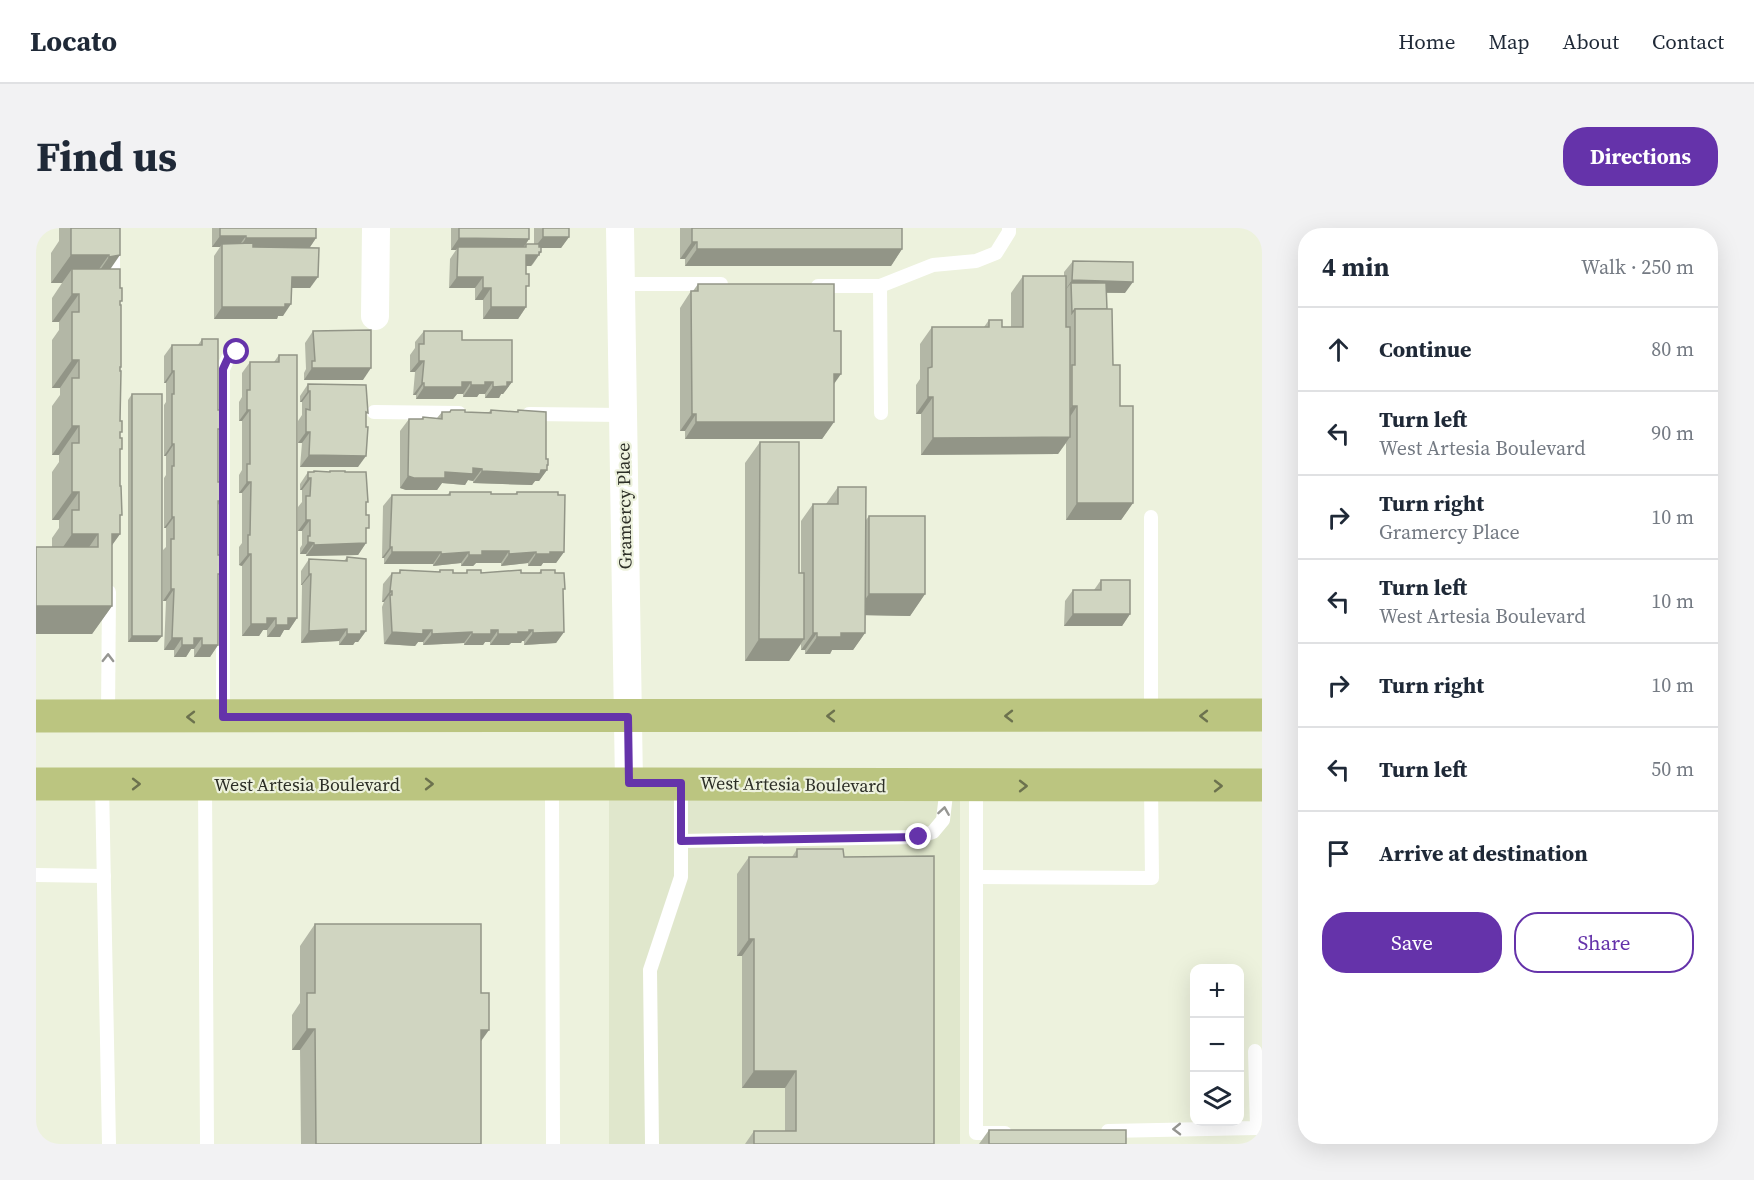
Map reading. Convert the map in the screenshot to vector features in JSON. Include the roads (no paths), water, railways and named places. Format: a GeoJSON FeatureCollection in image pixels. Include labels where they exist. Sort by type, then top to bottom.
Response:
{"type":"FeatureCollection","features":[{"type":"Feature","properties":{"kind":"main road"},"geometry":{"type":"LineString","coordinates":[[36,716],[1262,716]]}},
{"type":"Feature","properties":{"kind":"main road","name":"West Artesia Boulevard"},"geometry":{"type":"LineString","coordinates":[[36,784],[1262,785]]}},
{"type":"Feature","properties":{"kind":"street"},"geometry":{"type":"LineString","coordinates":[[375,316],[376,228]]}},
{"type":"Feature","properties":{"kind":"street","name":"Gramercy Place"},"geometry":{"type":"LineString","coordinates":[[620,228],[629,783]]}},
{"type":"Feature","properties":{"kind":"lane"},"geometry":{"type":"LineString","coordinates":[[113,228],[113,300]]}},
{"type":"Feature","properties":{"kind":"lane"},"geometry":{"type":"LineString","coordinates":[[808,285],[880,286],[933,265],[976,261],[996,253],[1009,232],[1009,228]]}},
{"type":"Feature","properties":{"kind":"lane"},"geometry":{"type":"LineString","coordinates":[[621,284],[736,285]]}},
{"type":"Feature","properties":{"kind":"lane"},"geometry":{"type":"LineString","coordinates":[[880,286],[880,413]]}},
{"type":"Feature","properties":{"kind":"lane"},"geometry":{"type":"LineString","coordinates":[[223,717],[223,369],[228,358],[237,352]]}},
{"type":"Feature","properties":{"kind":"lane"},"geometry":{"type":"LineString","coordinates":[[374,412],[471,413]]}},
{"type":"Feature","properties":{"kind":"lane"},"geometry":{"type":"LineString","coordinates":[[518,414],[623,415]]}},
{"type":"Feature","properties":{"kind":"lane"},"geometry":{"type":"LineString","coordinates":[[1151,517],[1151,716]]}},
{"type":"Feature","properties":{"kind":"lane"},"geometry":{"type":"LineString","coordinates":[[108,716],[109,576]]}},
{"type":"Feature","properties":{"kind":"lane"},"geometry":{"type":"LineString","coordinates":[[652,1144],[650,970],[681,877],[681,783]]}},
{"type":"Feature","properties":{"kind":"lane"},"geometry":{"type":"LineString","coordinates":[[102,784],[109,1144]]}},
{"type":"Feature","properties":{"kind":"lane"},"geometry":{"type":"LineString","coordinates":[[205,784],[207,1144]]}},
{"type":"Feature","properties":{"kind":"lane"},"geometry":{"type":"LineString","coordinates":[[552,784],[553,1144]]}},
{"type":"Feature","properties":{"kind":"lane"},"geometry":{"type":"LineString","coordinates":[[681,841],[919,837],[933,832],[943,820],[961,786]]}},
{"type":"Feature","properties":{"kind":"lane"},"geometry":{"type":"LineString","coordinates":[[961,786],[976,877],[976,1133],[1022,1132]]}},
{"type":"Feature","properties":{"kind":"lane"},"geometry":{"type":"LineString","coordinates":[[976,877],[1152,878],[1151,786]]}},
{"type":"Feature","properties":{"kind":"lane"},"geometry":{"type":"LineString","coordinates":[[36,875],[104,876]]}},
{"type":"Feature","properties":{"kind":"lane"},"geometry":{"type":"LineString","coordinates":[[1093,1131],[1257,1128],[1255,1051]]}}]}
